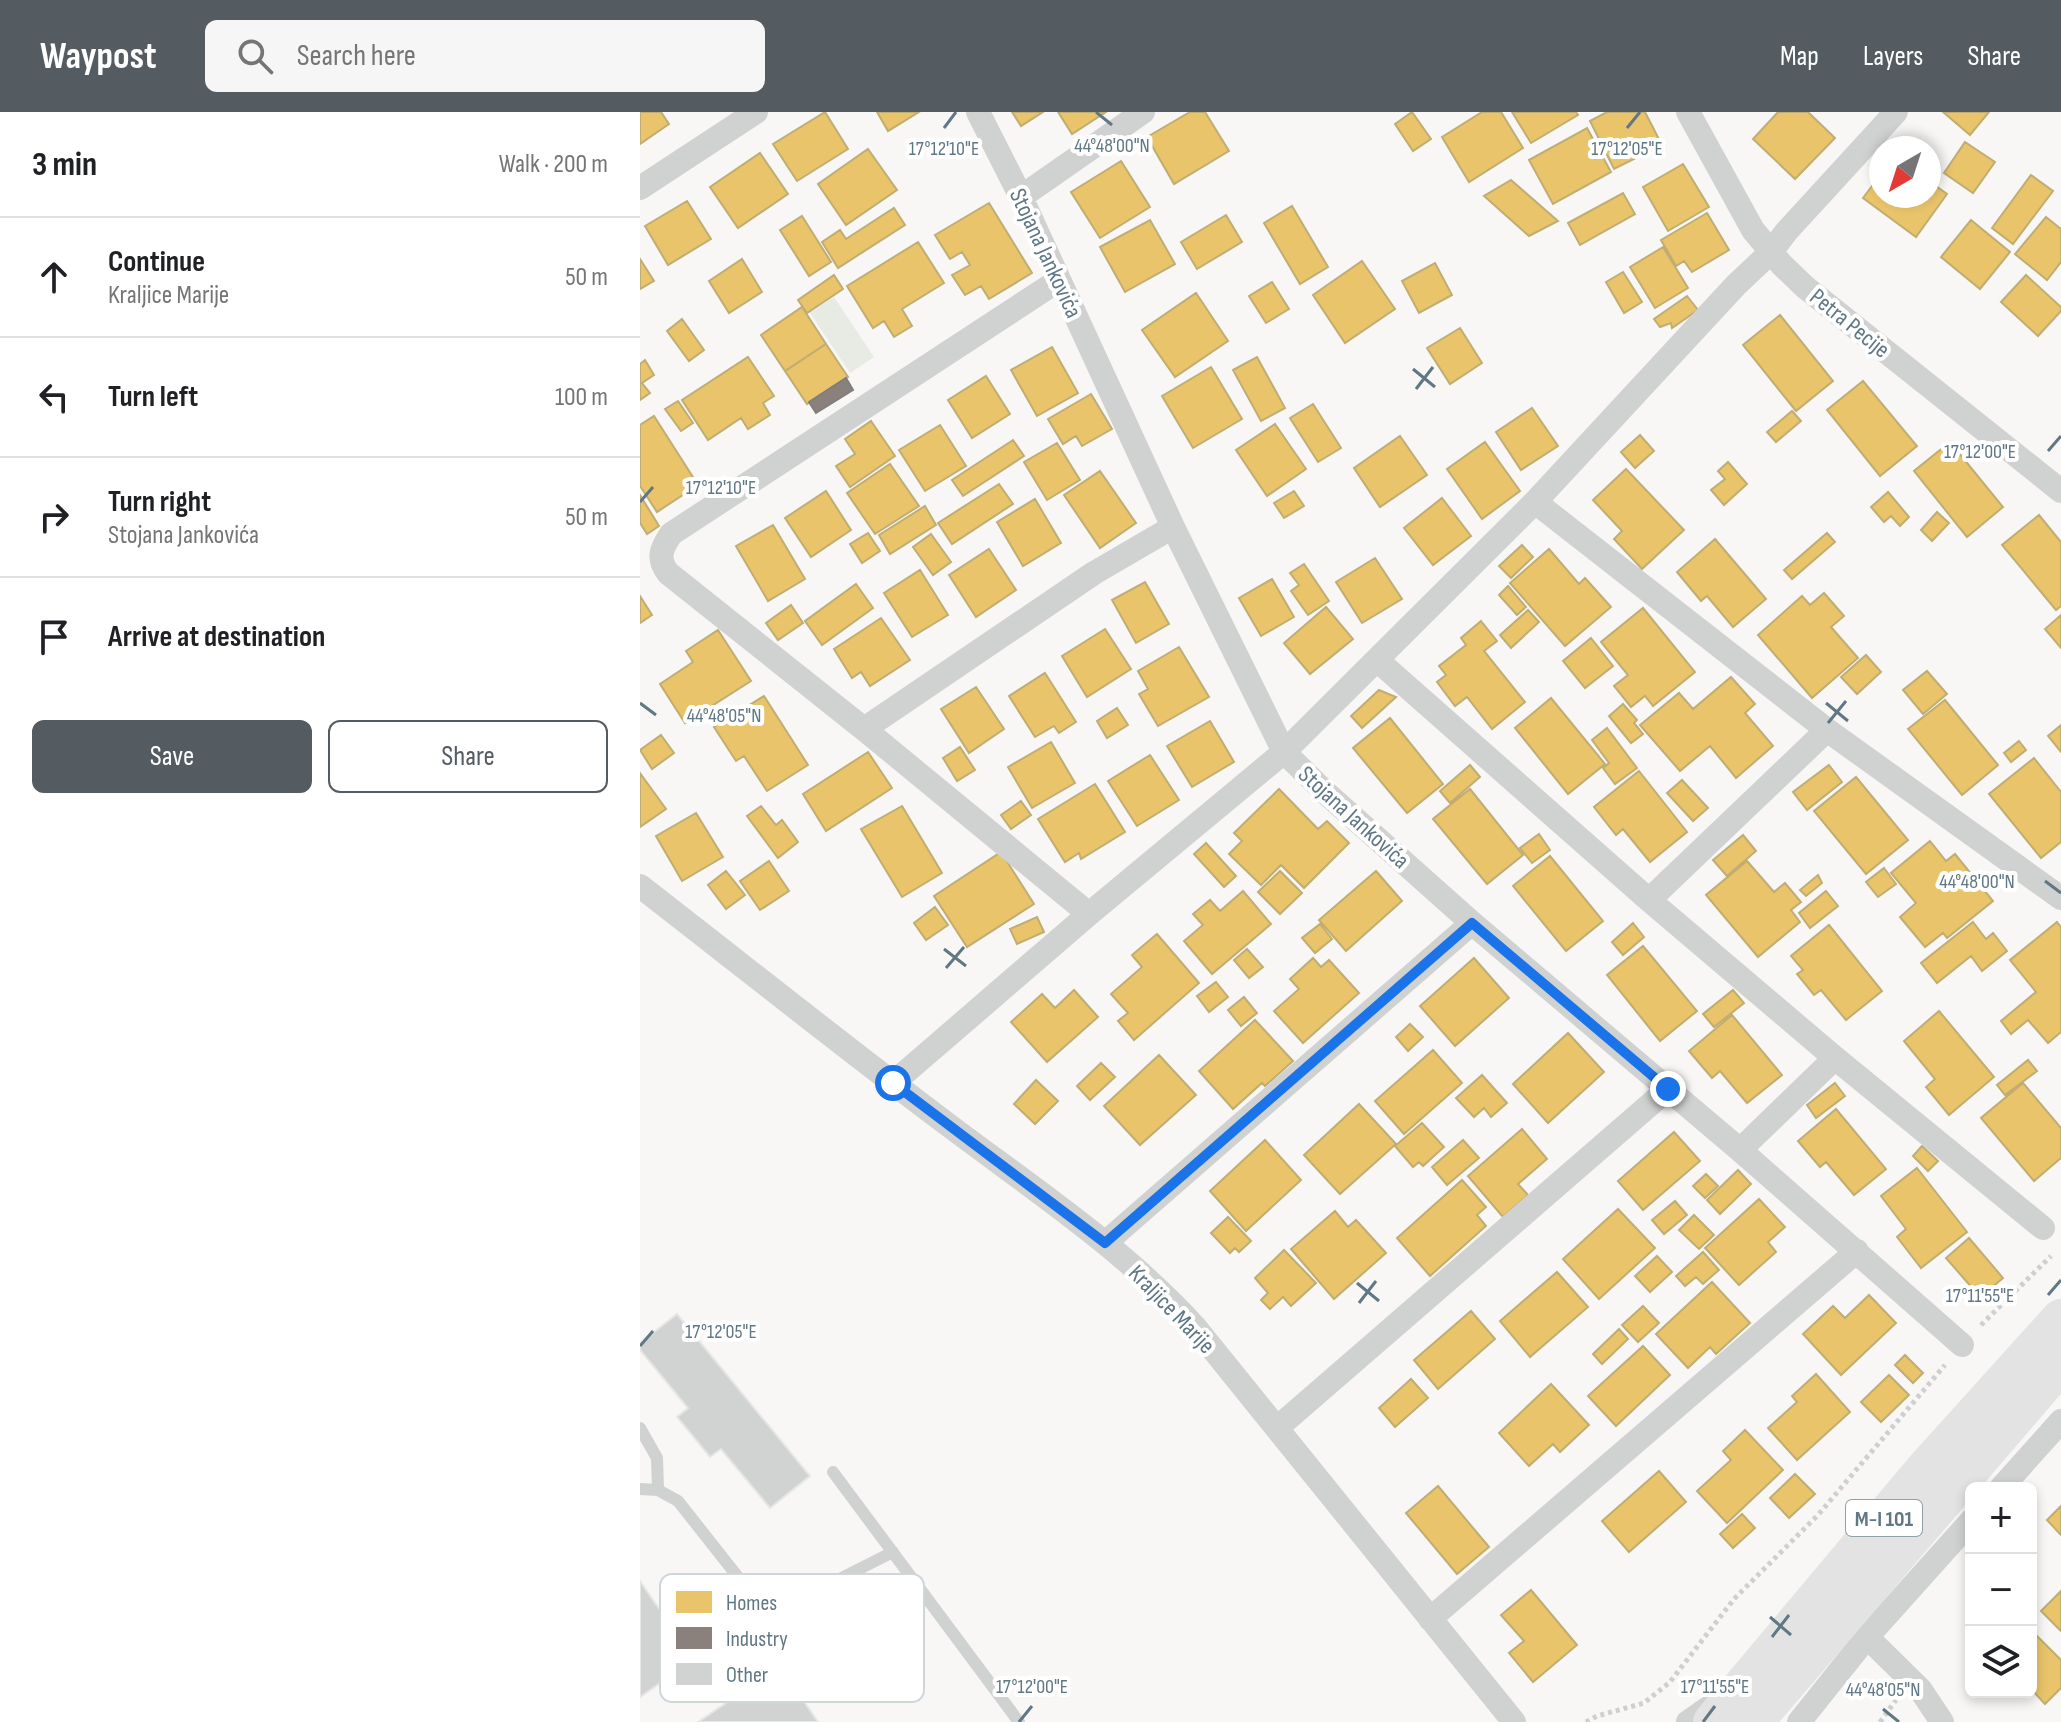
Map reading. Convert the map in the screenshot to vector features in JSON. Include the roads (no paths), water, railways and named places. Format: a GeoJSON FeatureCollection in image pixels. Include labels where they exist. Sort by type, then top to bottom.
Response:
{"type":"FeatureCollection","features":[{"type":"Feature","properties":{"kind":"main road","name":"M-I 101"},"geometry":{"type":"LineString","coordinates":[[1748,1703],[1923,1472],[2061,1319]]}},
{"type":"Feature","properties":{"kind":"main road","name":"M-I 101"},"geometry":{"type":"LineString","coordinates":[[1713,1722],[1748,1703],[1880,1572],[2061,1363]]}},
{"type":"Feature","properties":{"kind":"street"},"geometry":{"type":"LineString","coordinates":[[640,188],[756,112]]}},
{"type":"Feature","properties":{"kind":"street","name":"Stojana Jankovića"},"geometry":{"type":"LineString","coordinates":[[978,112],[1021,197],[1173,527],[1284,752],[1472,923],[1740,1150],[1962,1345]]}},
{"type":"Feature","properties":{"kind":"street"},"geometry":{"type":"LineString","coordinates":[[1021,197],[1143,112]]}},
{"type":"Feature","properties":{"kind":"street","name":"Petra Pecije"},"geometry":{"type":"LineString","coordinates":[[1688,112],[1753,230],[1805,287],[2061,491]]}},
{"type":"Feature","properties":{"kind":"street"},"geometry":{"type":"LineString","coordinates":[[893,1083],[1284,752],[1535,502],[1736,285],[1771,252],[1896,112]]}},
{"type":"Feature","properties":{"kind":"street"},"geometry":{"type":"LineString","coordinates":[[1059,280],[671,534],[661,554],[662,564],[668,573],[1089,914]]}},
{"type":"Feature","properties":{"kind":"street"},"geometry":{"type":"LineString","coordinates":[[1535,502],[1827,730],[2061,898]]}},
{"type":"Feature","properties":{"kind":"street"},"geometry":{"type":"LineString","coordinates":[[864,729],[1094,573],[1173,527]]}},
{"type":"Feature","properties":{"kind":"street"},"geometry":{"type":"LineString","coordinates":[[1377,660],[1649,900],[1835,1058],[2043,1228]]}},
{"type":"Feature","properties":{"kind":"street"},"geometry":{"type":"LineString","coordinates":[[1649,900],[1827,730]]}},
{"type":"Feature","properties":{"kind":"street","name":"Kraljice Marije"},"geometry":{"type":"LineString","coordinates":[[640,886],[1105,1243],[1175,1306],[1514,1722]]}},
{"type":"Feature","properties":{"kind":"street"},"geometry":{"type":"LineString","coordinates":[[1105,1243],[1472,923]]}},
{"type":"Feature","properties":{"kind":"street"},"geometry":{"type":"LineString","coordinates":[[1740,1150],[1835,1058]]}},
{"type":"Feature","properties":{"kind":"street"},"geometry":{"type":"LineString","coordinates":[[1277,1428],[1668,1089]]}},
{"type":"Feature","properties":{"kind":"street"},"geometry":{"type":"LineString","coordinates":[[1430,1619],[1857,1251]]}},
{"type":"Feature","properties":{"kind":"street"},"geometry":{"type":"LineString","coordinates":[[2006,1482],[2061,1421]]}},
{"type":"Feature","properties":{"kind":"street"},"geometry":{"type":"LineString","coordinates":[[1799,1722],[1867,1637],[1965,1528]]}},
{"type":"Feature","properties":{"kind":"street"},"geometry":{"type":"LineString","coordinates":[[1867,1637],[1920,1689],[1942,1722]]}},
{"type":"Feature","properties":{"kind":"street"},"geometry":{"type":"LineString","coordinates":[[1688,1722],[1748,1703]]}},
{"type":"Feature","properties":{"kind":"lane"},"geometry":{"type":"LineString","coordinates":[[640,1428],[657,1458],[658,1490]]}},
{"type":"Feature","properties":{"kind":"lane"},"geometry":{"type":"LineString","coordinates":[[833,1472],[909,1574]]}},
{"type":"Feature","properties":{"kind":"lane"},"geometry":{"type":"LineString","coordinates":[[640,1489],[658,1490],[678,1501],[736,1574]]}},
{"type":"Feature","properties":{"kind":"lane"},"geometry":{"type":"LineString","coordinates":[[849,1574],[893,1552]]}},
{"type":"Feature","properties":{"kind":"lane"},"geometry":{"type":"LineString","coordinates":[[924,1594],[1019,1722]]}}]}
